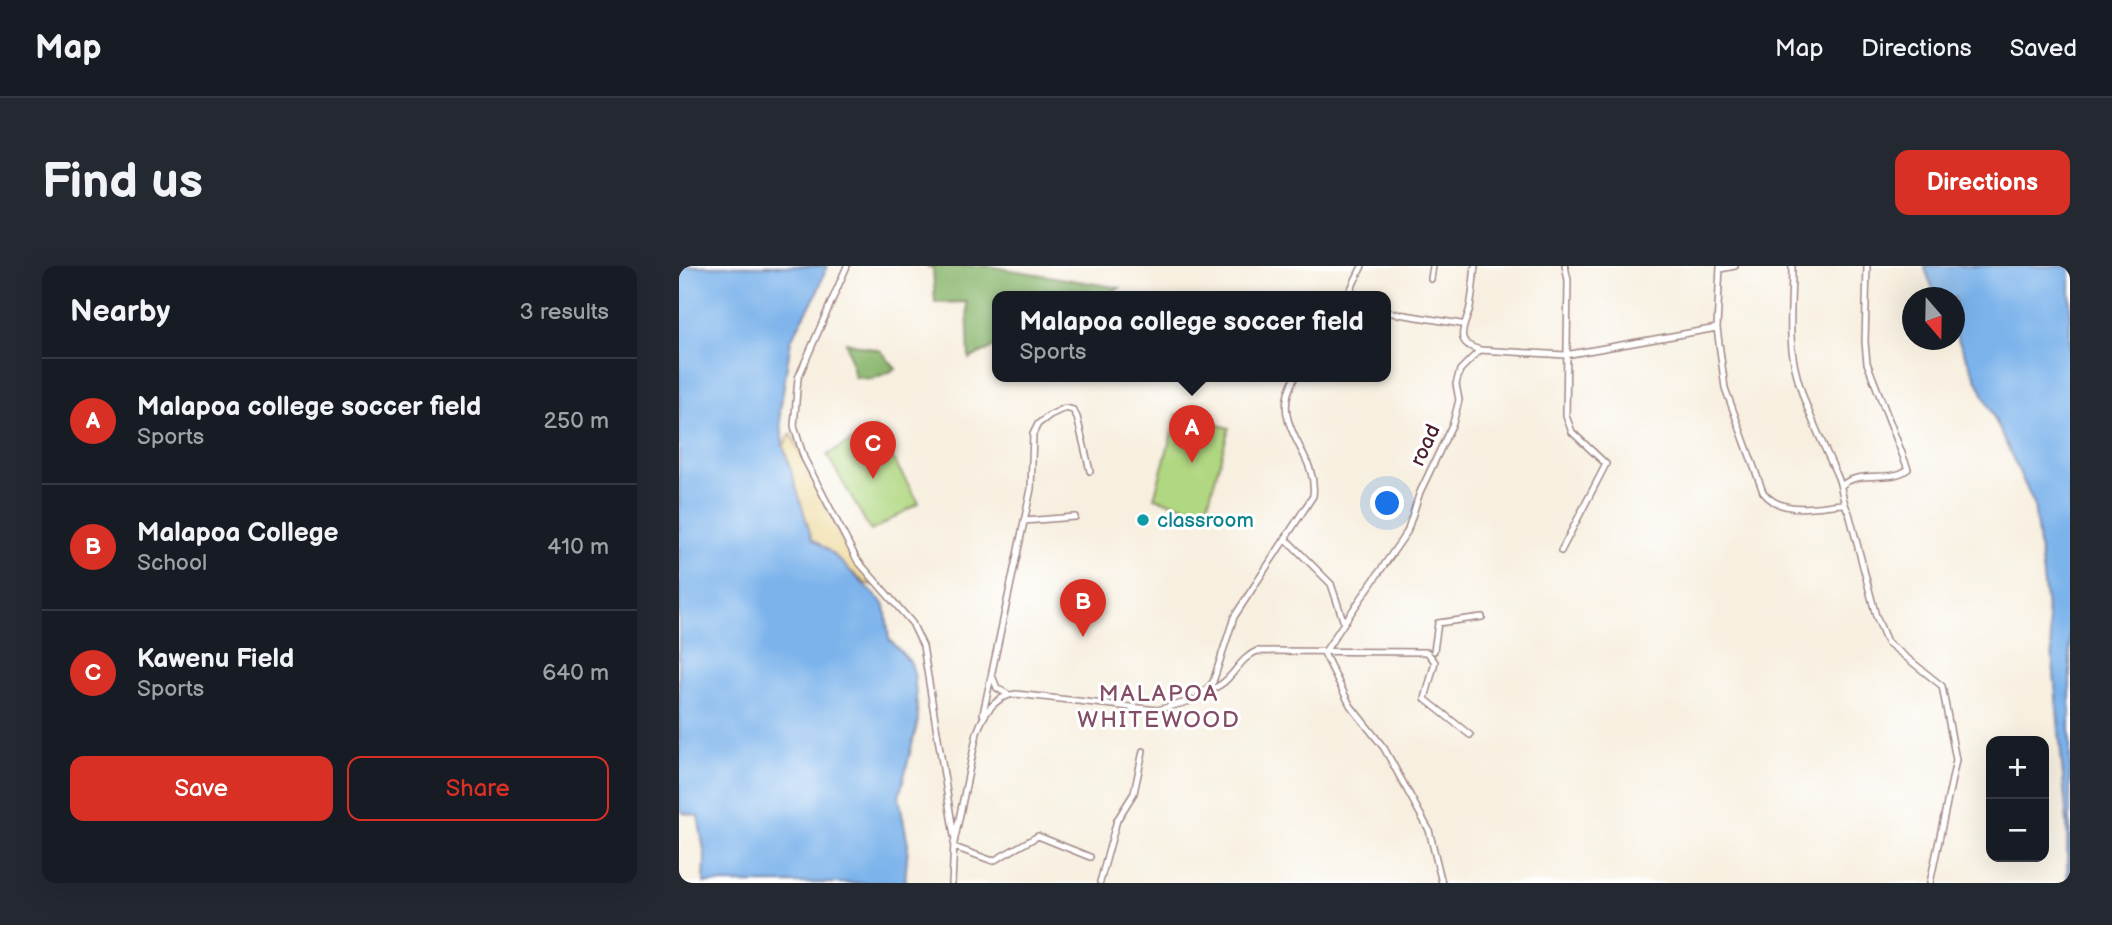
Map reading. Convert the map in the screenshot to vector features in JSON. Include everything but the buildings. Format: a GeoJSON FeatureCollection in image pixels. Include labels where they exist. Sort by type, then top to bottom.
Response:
{"type":"FeatureCollection","features":[{"type":"Feature","properties":{"kind":"street"},"geometry":{"type":"LineString","coordinates":[[847,266],[798,378],[794,426],[804,458],[857,560],[912,623],[923,646],[954,845]]}},
{"type":"Feature","properties":{"kind":"street"},"geometry":{"type":"LineString","coordinates":[[1350,291],[1362,266]]}},
{"type":"Feature","properties":{"kind":"street"},"geometry":{"type":"LineString","coordinates":[[1431,279],[1433,266]]}},
{"type":"Feature","properties":{"kind":"street"},"geometry":{"type":"LineString","coordinates":[[1475,266],[1469,311],[1461,324],[1464,340],[1480,351],[1565,355],[1717,328]]}},
{"type":"Feature","properties":{"kind":"street"},"geometry":{"type":"LineString","coordinates":[[1561,551],[1606,464],[1572,432],[1568,423],[1565,355],[1568,280],[1565,266]]}},
{"type":"Feature","properties":{"kind":"street"},"geometry":{"type":"LineString","coordinates":[[1735,266],[1720,267],[1717,328],[1725,388],[1763,492],[1771,504],[1786,508],[1843,504]]}},
{"type":"Feature","properties":{"kind":"street"},"geometry":{"type":"LineString","coordinates":[[1792,266],[1791,336],[1794,366],[1807,405],[1842,485],[1843,504],[1849,513],[1876,616],[1887,642],[1943,686],[1956,760],[1930,883]]}},
{"type":"Feature","properties":{"kind":"street"},"geometry":{"type":"LineString","coordinates":[[1842,485],[1851,477],[1902,475],[1909,469],[1867,363],[1867,266]]}},
{"type":"Feature","properties":{"kind":"street"},"geometry":{"type":"LineString","coordinates":[[1391,313],[1461,324]]}},
{"type":"Feature","properties":{"kind":"street","name":"road"},"geometry":{"type":"LineString","coordinates":[[1324,653],[1407,533],[1420,492],[1453,423],[1459,400],[1456,384],[1460,370],[1480,351]]}},
{"type":"Feature","properties":{"kind":"street"},"geometry":{"type":"LineString","coordinates":[[1208,690],[1215,678],[1234,617],[1308,507],[1314,491],[1285,413],[1286,397],[1293,382]]}},
{"type":"Feature","properties":{"kind":"street"},"geometry":{"type":"LineString","coordinates":[[952,883],[954,845],[1031,489],[1032,440],[1040,418],[1065,408],[1076,413],[1090,471]]}},
{"type":"Feature","properties":{"kind":"street"},"geometry":{"type":"LineString","coordinates":[[1024,521],[1075,517]]}},
{"type":"Feature","properties":{"kind":"street"},"geometry":{"type":"LineString","coordinates":[[1286,539],[1331,584],[1344,623]]}},
{"type":"Feature","properties":{"kind":"street"},"geometry":{"type":"LineString","coordinates":[[1434,651],[1438,623],[1482,617]]}},
{"type":"Feature","properties":{"kind":"street"},"geometry":{"type":"LineString","coordinates":[[992,675],[997,688],[1009,695],[1157,710],[1193,701],[1226,682],[1243,660],[1257,651],[1427,652],[1435,662],[1425,699],[1470,735]]}},
{"type":"Feature","properties":{"kind":"street"},"geometry":{"type":"LineString","coordinates":[[1324,653],[1339,686],[1396,768],[1406,793],[1429,830],[1442,883]]}},
{"type":"Feature","properties":{"kind":"street"},"geometry":{"type":"LineString","coordinates":[[983,717],[1009,695]]}},
{"type":"Feature","properties":{"kind":"street"},"geometry":{"type":"LineString","coordinates":[[1100,882],[1115,827],[1134,793],[1143,751]]}},
{"type":"Feature","properties":{"kind":"street"},"geometry":{"type":"LineString","coordinates":[[954,845],[993,861],[1038,836],[1090,857]]}},
{"type":"Feature","properties":{"kind":"green space"},"geometry":{"type":"Polygon","coordinates":[[[926,266],[988,266],[1120,288],[1114,291],[992,291],[992,348],[969,359],[967,302],[935,303],[933,268],[926,266]]]}},
{"type":"Feature","properties":{"kind":"green space"},"geometry":{"type":"Polygon","coordinates":[[[846,342],[881,351],[896,369],[872,379],[855,377],[846,342]]]}},
{"type":"Feature","properties":{"kind":"green space"},"geometry":{"type":"Polygon","coordinates":[[[1177,414],[1229,428],[1206,512],[1154,498],[1177,414]]]}},
{"type":"Feature","properties":{"kind":"green space"},"geometry":{"type":"Polygon","coordinates":[[[875,428],[919,503],[871,531],[827,455],[875,428]]]}},
{"type":"Feature","properties":{"kind":"sand"},"geometry":{"type":"Polygon","coordinates":[[[791,434],[843,540],[873,585],[865,583],[812,539],[783,446],[791,434]]]}},
{"type":"Feature","properties":{"kind":"water"},"geometry":{"type":"Polygon","coordinates":[[[679,266],[827,266],[817,293],[791,340],[780,411],[783,445],[812,539],[832,553],[885,605],[889,639],[911,663],[914,673],[918,721],[899,797],[908,844],[905,883],[704,883],[705,856],[698,816],[683,813],[679,807],[679,266]]]}},
{"type":"Feature","properties":{"kind":"water"},"geometry":{"type":"Polygon","coordinates":[[[1924,266],[2070,266],[2070,883],[2067,883],[2067,823],[2052,650],[2034,504],[1963,350],[1965,350],[1965,287],[1932,287],[1924,266]]]}},
{"type":"Feature","properties":{"kind":"place","name":"Malapoa college soccer field"},"geometry":{"type":"Point","coordinates":[1192,463]}},
{"type":"Feature","properties":{"kind":"place","name":"Kawenu Field"},"geometry":{"type":"Point","coordinates":[873,479]}},
{"type":"Feature","properties":{"kind":"place","name":"classroom"},"geometry":{"type":"Point","coordinates":[1143,520]}},
{"type":"Feature","properties":{"kind":"place","name":"Malapoa College"},"geometry":{"type":"Point","coordinates":[1083,637]}},
{"type":"Feature","properties":{"kind":"district","name":"MALAPOA WHITEWOOD"},"geometry":{"type":"Point","coordinates":[1159,706]}}]}
